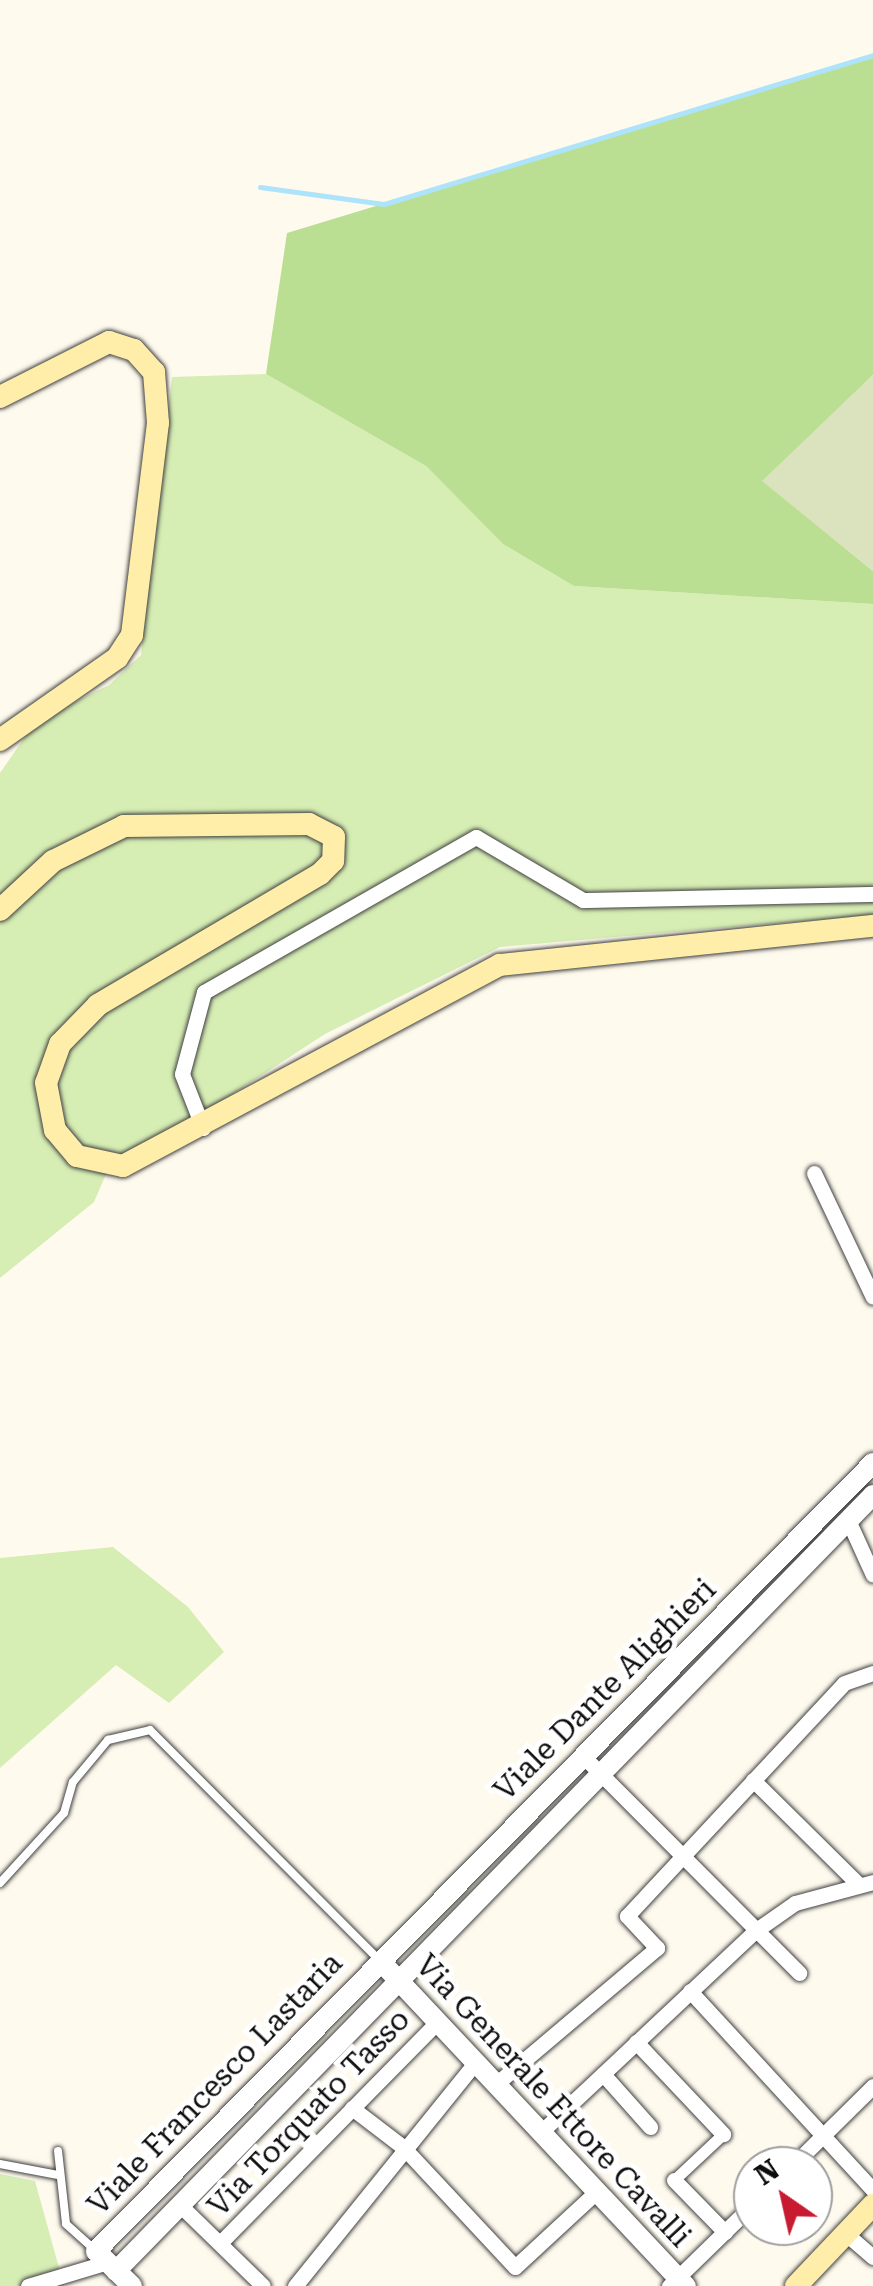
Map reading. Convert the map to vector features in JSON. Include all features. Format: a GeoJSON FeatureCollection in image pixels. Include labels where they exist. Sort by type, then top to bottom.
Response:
{"type":"FeatureCollection","features":[{"type":"Feature","properties":{"kind":"main road"},"geometry":{"type":"LineString","coordinates":[[0,397],[108,342],[154,372],[158,422],[132,635],[117,658],[0,740]]}},
{"type":"Feature","properties":{"kind":"main road"},"geometry":{"type":"LineString","coordinates":[[0,910],[54,861],[124,826],[309,824],[334,837],[334,861],[320,874],[98,1006],[50,1067],[55,1130],[93,1163],[150,1159],[500,965],[873,926]]}},
{"type":"Feature","properties":{"kind":"main road"},"geometry":{"type":"LineString","coordinates":[[796,2286],[873,2206]]}},
{"type":"Feature","properties":{"kind":"street"},"geometry":{"type":"LineString","coordinates":[[203,1128],[182,1074],[204,992],[476,837],[583,900],[873,894]]}},
{"type":"Feature","properties":{"kind":"street"},"geometry":{"type":"LineString","coordinates":[[814,1173],[873,1297]]}},
{"type":"Feature","properties":{"kind":"street","name":"Viale Dante Alighieri"},"geometry":{"type":"LineString","coordinates":[[377,1958],[584,1757],[873,1462]]}},
{"type":"Feature","properties":{"kind":"street","name":"Viale Dante Alighieri"},"geometry":{"type":"LineString","coordinates":[[395,1978],[873,1495]]}},
{"type":"Feature","properties":{"kind":"street"},"geometry":{"type":"LineString","coordinates":[[848,1520],[873,1575]]}},
{"type":"Feature","properties":{"kind":"street"},"geometry":{"type":"LineString","coordinates":[[496,2084],[657,1948],[626,1916],[844,1683],[873,1673]]}},
{"type":"Feature","properties":{"kind":"street"},"geometry":{"type":"LineString","coordinates":[[584,1757],[800,1973]]}},
{"type":"Feature","properties":{"kind":"street"},"geometry":{"type":"LineString","coordinates":[[753,1780],[866,1883]]}},
{"type":"Feature","properties":{"kind":"street"},"geometry":{"type":"LineString","coordinates":[[541,2132],[755,1931],[794,1903],[866,1883]]}},
{"type":"Feature","properties":{"kind":"street","name":"Via Generale Ettore Cavalli"},"geometry":{"type":"LineString","coordinates":[[377,1958],[597,2190],[678,2283]]}},
{"type":"Feature","properties":{"kind":"street","name":"Viale Francesco Lastaria"},"geometry":{"type":"LineString","coordinates":[[107,2262],[377,1958]]}},
{"type":"Feature","properties":{"kind":"street","name":"Viale Francesco Lastaria"},"geometry":{"type":"LineString","coordinates":[[107,2262],[180,2204],[395,1978]]}},
{"type":"Feature","properties":{"kind":"street"},"geometry":{"type":"LineString","coordinates":[[690,1991],[873,2190]]}},
{"type":"Feature","properties":{"kind":"street","name":"Via Torquato Tasso"},"geometry":{"type":"LineString","coordinates":[[220,2243],[436,2022]]}},
{"type":"Feature","properties":{"kind":"street"},"geometry":{"type":"LineString","coordinates":[[636,2042],[723,2134],[674,2180],[725,2232]]}},
{"type":"Feature","properties":{"kind":"street"},"geometry":{"type":"LineString","coordinates":[[295,2286],[403,2147],[476,2063]]}},
{"type":"Feature","properties":{"kind":"street"},"geometry":{"type":"LineString","coordinates":[[602,2074],[650,2126]]}},
{"type":"Feature","properties":{"kind":"street"},"geometry":{"type":"LineString","coordinates":[[812,2146],[873,2086]]}},
{"type":"Feature","properties":{"kind":"street"},"geometry":{"type":"LineString","coordinates":[[352,2108],[403,2147],[515,2267],[597,2190]]}},
{"type":"Feature","properties":{"kind":"street"},"geometry":{"type":"LineString","coordinates":[[180,2204],[264,2286]]}},
{"type":"Feature","properties":{"kind":"street"},"geometry":{"type":"LineString","coordinates":[[678,2283],[733,2224]]}},
{"type":"Feature","properties":{"kind":"street"},"geometry":{"type":"LineString","coordinates":[[844,2232],[873,2257]]}},
{"type":"Feature","properties":{"kind":"street"},"geometry":{"type":"LineString","coordinates":[[28,2286],[63,2281],[107,2262],[132,2286]]}},
{"type":"Feature","properties":{"kind":"lane"},"geometry":{"type":"LineString","coordinates":[[837,1499],[848,1520]]}},
{"type":"Feature","properties":{"kind":"lane"},"geometry":{"type":"LineString","coordinates":[[0,1883],[64,1813],[73,1782],[108,1740],[150,1730],[377,1958]]}},
{"type":"Feature","properties":{"kind":"lane"},"geometry":{"type":"LineString","coordinates":[[58,2151],[66,2224],[107,2262]]}},
{"type":"Feature","properties":{"kind":"lane"},"geometry":{"type":"LineString","coordinates":[[0,2164],[58,2175]]}},
{"type":"Feature","properties":{"kind":"green space"},"geometry":{"type":"Polygon","coordinates":[[[873,55],[873,375],[763,481],[873,571],[873,604],[574,586],[503,544],[426,466],[266,374],[287,233],[873,55]]]}},
{"type":"Feature","properties":{"kind":"green space"},"geometry":{"type":"Polygon","coordinates":[[[266,374],[426,466],[503,544],[574,586],[873,604],[873,915],[500,947],[325,1034],[167,1137],[112,1160],[94,1202],[0,1278],[0,773],[36,721],[109,685],[141,655],[172,377],[266,374]]]}},
{"type":"Feature","properties":{"kind":"green space"},"geometry":{"type":"Polygon","coordinates":[[[873,375],[873,571],[762,481],[873,375]]]}},
{"type":"Feature","properties":{"kind":"green space"},"geometry":{"type":"Polygon","coordinates":[[[113,1547],[188,1607],[224,1652],[169,1703],[116,1665],[0,1768],[0,1558],[113,1547]]]}},
{"type":"Feature","properties":{"kind":"green space"},"geometry":{"type":"Polygon","coordinates":[[[0,2174],[35,2181],[64,2286],[0,2286],[0,2174]]]}},
{"type":"Feature","properties":{"kind":"waterway"},"geometry":{"type":"LineString","coordinates":[[260,187],[384,204],[873,55]]}}]}
